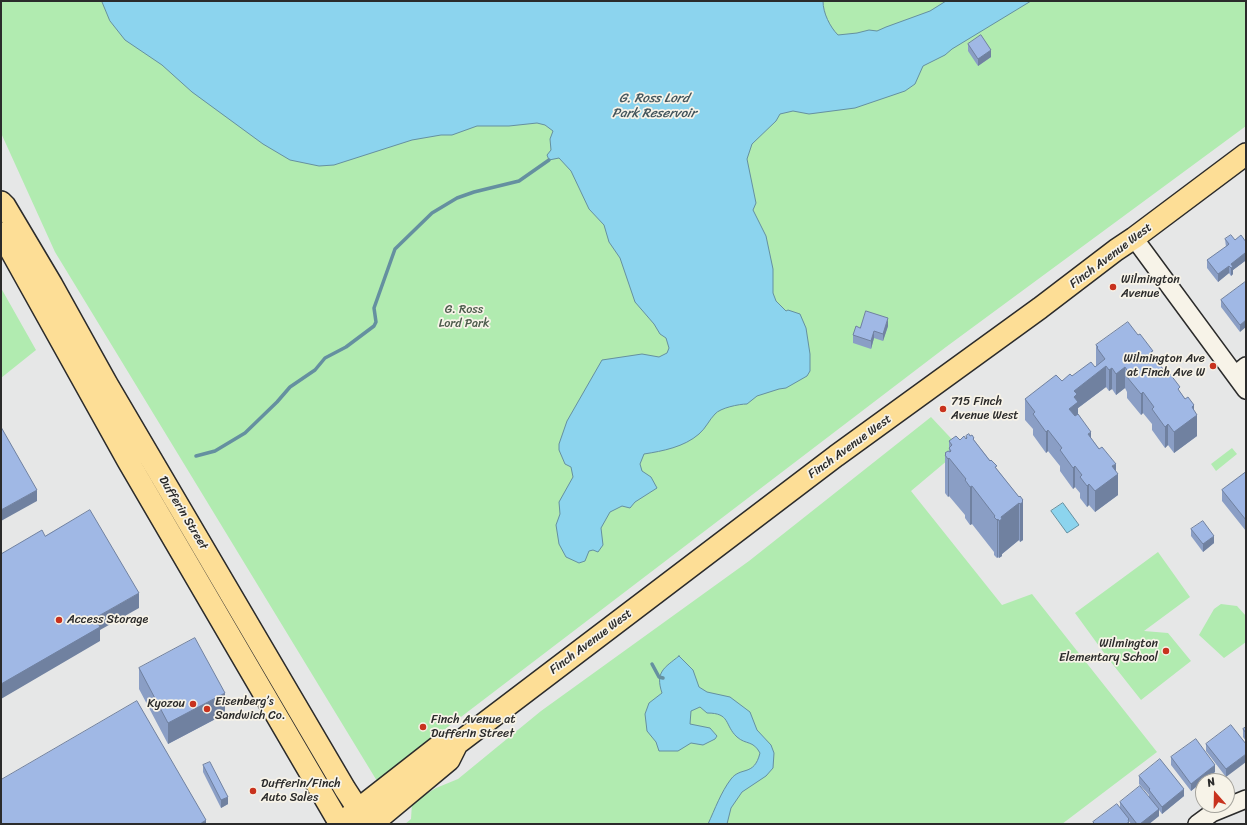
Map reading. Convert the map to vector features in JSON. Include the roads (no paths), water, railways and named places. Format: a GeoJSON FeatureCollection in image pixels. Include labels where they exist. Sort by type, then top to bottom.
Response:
{"type":"FeatureCollection","features":[{"type":"Feature","properties":{"kind":"main road","name":"Finch Avenue West"},"geometry":{"type":"LineString","coordinates":[[340,824],[365,819],[439,746],[457,744],[836,456],[1062,293],[1116,250],[1246,154]]}},
{"type":"Feature","properties":{"kind":"main road","name":"Dufferin Street"},"geometry":{"type":"LineString","coordinates":[[1,202],[5,206],[36,257],[107,384],[345,789],[365,819]]}},
{"type":"Feature","properties":{"kind":"main road","name":"Dufferin Street"},"geometry":{"type":"LineString","coordinates":[[1,233],[132,468],[340,824]]}},
{"type":"Feature","properties":{"kind":"street"},"geometry":{"type":"LineString","coordinates":[[1134,238],[1240,370],[1246,390]]}},
{"type":"Feature","properties":{"kind":"street"},"geometry":{"type":"LineString","coordinates":[[1197,824],[1212,813],[1246,799]]}},
{"type":"Feature","properties":{"kind":"water","name":"G. Ross Lord Park Reservoir"},"geometry":{"type":"Polygon","coordinates":[[[102,1],[823,1],[824,10],[828,20],[838,35],[869,30],[877,31],[930,11],[946,1],[1031,1],[952,49],[945,55],[923,66],[915,84],[905,91],[855,108],[809,114],[793,111],[780,114],[776,121],[752,144],[747,159],[756,203],[753,210],[766,236],[773,269],[773,293],[776,301],[786,311],[788,310],[800,314],[806,328],[810,354],[810,371],[807,376],[786,388],[757,396],[747,404],[730,407],[717,412],[701,432],[687,442],[666,450],[644,454],[640,464],[642,471],[651,477],[657,488],[635,502],[630,508],[622,506],[610,512],[601,528],[603,545],[598,552],[593,550],[589,551],[585,561],[579,563],[566,557],[559,544],[556,525],[560,514],[559,502],[573,477],[571,467],[565,464],[559,450],[559,444],[567,421],[602,360],[642,354],[659,357],[667,353],[669,348],[666,338],[660,334],[654,324],[635,302],[620,258],[609,242],[604,225],[589,209],[571,171],[559,158],[549,160],[547,155],[551,150],[550,139],[553,131],[545,125],[537,123],[509,126],[477,126],[452,135],[441,135],[412,140],[334,165],[319,166],[290,160],[263,144],[192,92],[162,65],[125,40],[110,21],[102,1]]]}},
{"type":"Feature","properties":{"kind":"water"},"geometry":{"type":"Polygon","coordinates":[[[1063,503],[1079,525],[1067,533],[1051,511],[1063,503]]]}},
{"type":"Feature","properties":{"kind":"water"},"geometry":{"type":"Polygon","coordinates":[[[679,656],[693,670],[699,687],[707,692],[730,697],[750,712],[757,730],[771,745],[774,753],[773,768],[766,776],[742,792],[731,808],[727,824],[708,824],[727,784],[735,775],[751,768],[754,765],[760,753],[755,746],[737,737],[724,717],[707,713],[700,707],[691,711],[690,724],[710,728],[717,736],[715,739],[703,745],[691,743],[678,751],[659,751],[656,742],[647,731],[645,714],[649,703],[662,693],[660,686],[660,675],[665,667],[679,656]]]}},
{"type":"Feature","properties":{"kind":"waterway"},"geometry":{"type":"LineString","coordinates":[[196,456],[215,451],[245,433],[290,387],[315,370],[325,358],[346,347],[374,326],[376,322],[374,308],[395,249],[432,213],[457,198],[474,192],[519,181],[549,160]]}},
{"type":"Feature","properties":{"kind":"waterway"},"geometry":{"type":"LineString","coordinates":[[652,664],[659,677],[663,678]]}},
{"type":"Feature","properties":{"kind":"place","name":"Wilmington Avenue"},"geometry":{"type":"Point","coordinates":[1113,287]}},
{"type":"Feature","properties":{"kind":"place","name":"Wilmington Ave at Finch Ave W"},"geometry":{"type":"Point","coordinates":[1213,366]}},
{"type":"Feature","properties":{"kind":"place","name":"715 Finch Avenue West"},"geometry":{"type":"Point","coordinates":[943,409]}},
{"type":"Feature","properties":{"kind":"place","name":"Access Storage"},"geometry":{"type":"Point","coordinates":[59,620]}},
{"type":"Feature","properties":{"kind":"place","name":"Wilmington Elementary School"},"geometry":{"type":"Point","coordinates":[1166,651]}},
{"type":"Feature","properties":{"kind":"place","name":"Kyozou"},"geometry":{"type":"Point","coordinates":[193,704]}},
{"type":"Feature","properties":{"kind":"place","name":"Eisenberg’s Sandwich Co."},"geometry":{"type":"Point","coordinates":[207,709]}},
{"type":"Feature","properties":{"kind":"place","name":"Finch Avenue at Dufferin Street"},"geometry":{"type":"Point","coordinates":[423,727]}},
{"type":"Feature","properties":{"kind":"place","name":"Dufferin/Finch Auto Sales"},"geometry":{"type":"Point","coordinates":[253,791]}},
{"type":"Feature","properties":{"kind":"park label","name":"G. Ross Lord Park"},"geometry":{"type":"Point","coordinates":[464,317]}}]}
